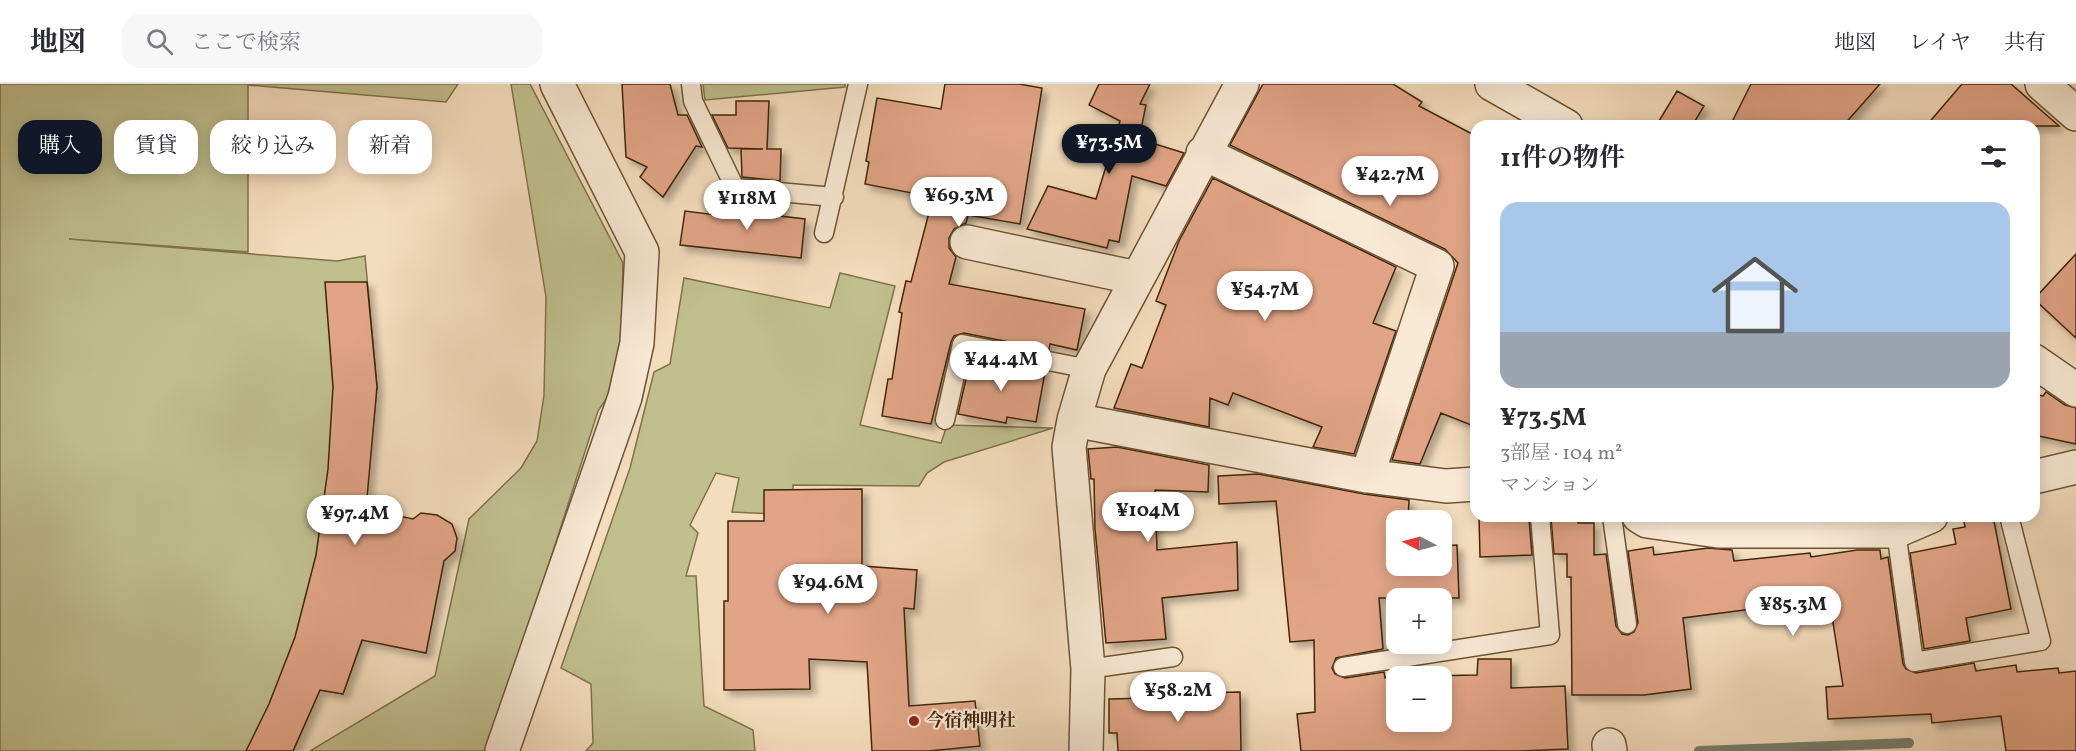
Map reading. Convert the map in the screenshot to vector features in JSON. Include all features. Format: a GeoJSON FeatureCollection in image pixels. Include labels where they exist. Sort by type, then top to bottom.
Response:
{"type":"FeatureCollection","features":[{"type":"Feature","properties":{"kind":"street"},"geometry":{"type":"LineString","coordinates":[[502,751],[625,397],[637,343],[642,252],[557,84]]}},
{"type":"Feature","properties":{"kind":"street"},"geometry":{"type":"LineString","coordinates":[[1086,751],[1088,669],[1069,447],[1074,420],[1089,369],[1242,84]]}},
{"type":"Feature","properties":{"kind":"street"},"geometry":{"type":"LineString","coordinates":[[1492,84],[1555,120]]}},
{"type":"Feature","properties":{"kind":"street"},"geometry":{"type":"LineString","coordinates":[[2042,84],[2076,114]]}},
{"type":"Feature","properties":{"kind":"street"},"geometry":{"type":"LineString","coordinates":[[1203,153],[1437,266],[1367,476]]}},
{"type":"Feature","properties":{"kind":"street"},"geometry":{"type":"LineString","coordinates":[[968,242],[1137,278]]}},
{"type":"Feature","properties":{"kind":"street"},"geometry":{"type":"LineString","coordinates":[[2040,366],[2076,390]]}},
{"type":"Feature","properties":{"kind":"street"},"geometry":{"type":"LineString","coordinates":[[1074,420],[1367,476],[1446,486],[1470,484]]}},
{"type":"Feature","properties":{"kind":"street"},"geometry":{"type":"LineString","coordinates":[[2040,475],[2076,467]]}},
{"type":"Feature","properties":{"kind":"street"},"geometry":{"type":"LineString","coordinates":[[1654,522],[1718,531],[1896,531],[1916,522]]}},
{"type":"Feature","properties":{"kind":"lane"},"geometry":{"type":"LineString","coordinates":[[691,84],[693,101],[735,188],[834,197]]}},
{"type":"Feature","properties":{"kind":"lane"},"geometry":{"type":"LineString","coordinates":[[824,233],[858,84]]}},
{"type":"Feature","properties":{"kind":"lane"},"geometry":{"type":"LineString","coordinates":[[945,420],[962,344],[1089,369]]}},
{"type":"Feature","properties":{"kind":"lane"},"geometry":{"type":"LineString","coordinates":[[1343,667],[1550,635],[1541,522]]}},
{"type":"Feature","properties":{"kind":"lane"},"geometry":{"type":"LineString","coordinates":[[1613,522],[1627,624]]}},
{"type":"Feature","properties":{"kind":"lane"},"geometry":{"type":"LineString","coordinates":[[1896,531],[1914,662],[2041,641],[2011,522]]}},
{"type":"Feature","properties":{"kind":"lane"},"geometry":{"type":"LineString","coordinates":[[1088,669],[1173,657]]}},
{"type":"Feature","properties":{"kind":"shaded area"},"geometry":{"type":"Polygon","coordinates":[[[0,84],[458,84],[446,102],[248,85],[248,120],[210,120],[210,174],[248,174],[248,252],[69,239],[337,261],[365,256],[377,387],[351,640],[362,641],[343,694],[320,690],[293,751],[0,751],[0,84]]]}},
{"type":"Feature","properties":{"kind":"shaded area"},"geometry":{"type":"Polygon","coordinates":[[[511,84],[530,84],[623,263],[620,378],[598,411],[489,751],[310,751],[435,676],[469,519],[521,468],[537,441],[544,395],[546,297],[511,84]]]}},
{"type":"Feature","properties":{"kind":"shaded area"},"geometry":{"type":"Polygon","coordinates":[[[703,84],[845,84],[845,87],[705,100],[703,84]]]}},
{"type":"Feature","properties":{"kind":"shaded area"},"geometry":{"type":"Polygon","coordinates":[[[840,273],[895,286],[860,425],[941,443],[947,425],[1053,428],[944,462],[927,473],[919,486],[793,485],[794,515],[732,512],[739,478],[716,473],[690,525],[698,533],[686,576],[696,576],[704,706],[753,730],[755,751],[586,751],[593,743],[591,684],[561,668],[630,468],[654,372],[670,364],[684,278],[830,308],[840,273]]]}},
{"type":"Feature","properties":{"kind":"building"},"geometry":{"type":"Polygon","coordinates":[[[622,84],[670,84],[678,115],[687,115],[702,147],[696,146],[663,197],[640,177],[647,167],[626,157],[622,84]]]}},
{"type":"Feature","properties":{"kind":"building"},"geometry":{"type":"Polygon","coordinates":[[[945,84],[1019,84],[1042,88],[1020,224],[968,215],[966,223],[954,229],[949,238],[949,248],[956,257],[949,284],[1085,309],[1077,350],[1050,344],[1049,350],[964,333],[954,336],[931,424],[882,416],[888,379],[892,379],[902,313],[899,312],[906,281],[911,282],[933,197],[865,184],[869,162],[866,161],[877,98],[941,109],[945,84]]]}},
{"type":"Feature","properties":{"kind":"building"},"geometry":{"type":"Polygon","coordinates":[[[1099,84],[1150,84],[1140,104],[1146,105],[1139,139],[1184,153],[1166,186],[1132,176],[1119,242],[1109,240],[1107,248],[1027,229],[1048,186],[1096,199],[1120,121],[1089,105],[1099,84]]]}},
{"type":"Feature","properties":{"kind":"building"},"geometry":{"type":"Polygon","coordinates":[[[1263,84],[1393,84],[1422,102],[1419,106],[1470,133],[1470,425],[1441,413],[1420,464],[1392,460],[1458,263],[1445,249],[1230,145],[1263,84]]]}},
{"type":"Feature","properties":{"kind":"building"},"geometry":{"type":"Polygon","coordinates":[[[1751,84],[1880,84],[1848,120],[1733,120],[1751,84]]]}},
{"type":"Feature","properties":{"kind":"building"},"geometry":{"type":"Polygon","coordinates":[[[1962,84],[2011,84],[2059,126],[2040,126],[2040,120],[1931,120],[1962,84]]]}},
{"type":"Feature","properties":{"kind":"building"},"geometry":{"type":"Polygon","coordinates":[[[1677,91],[1704,106],[1696,120],[1660,120],[1677,91]]]}},
{"type":"Feature","properties":{"kind":"building"},"geometry":{"type":"Polygon","coordinates":[[[736,101],[769,101],[767,149],[781,149],[780,181],[742,177],[741,149],[763,149],[728,148],[712,115],[736,115],[736,101]]]}},
{"type":"Feature","properties":{"kind":"building"},"geometry":{"type":"Polygon","coordinates":[[[1213,178],[1396,267],[1373,323],[1396,331],[1354,454],[1313,447],[1322,427],[1233,393],[1228,405],[1210,398],[1209,427],[1114,408],[1131,364],[1142,368],[1166,305],[1156,301],[1179,241],[1213,178]]]}},
{"type":"Feature","properties":{"kind":"building"},"geometry":{"type":"Polygon","coordinates":[[[741,200],[780,203],[780,216],[805,219],[801,258],[680,245],[685,211],[740,218],[741,200]]]}},
{"type":"Feature","properties":{"kind":"building"},"geometry":{"type":"Polygon","coordinates":[[[2076,254],[2076,338],[2040,305],[2040,293],[2076,254]]]}},
{"type":"Feature","properties":{"kind":"building"},"geometry":{"type":"Polygon","coordinates":[[[325,282],[367,282],[377,387],[366,509],[413,519],[421,513],[437,515],[452,524],[457,538],[455,551],[444,561],[426,653],[362,640],[343,694],[320,690],[293,751],[246,751],[269,704],[295,637],[316,555],[328,469],[333,387],[325,282]]]}},
{"type":"Feature","properties":{"kind":"building"},"geometry":{"type":"Polygon","coordinates":[[[971,357],[1045,372],[1036,422],[1007,417],[1006,423],[958,414],[971,357]]]}},
{"type":"Feature","properties":{"kind":"building"},"geometry":{"type":"Polygon","coordinates":[[[2046,392],[2065,405],[2076,408],[2076,444],[2040,436],[2040,395],[2043,396],[2046,392]]]}},
{"type":"Feature","properties":{"kind":"building"},"geometry":{"type":"Polygon","coordinates":[[[1117,447],[1209,465],[1208,492],[1155,490],[1157,550],[1237,542],[1238,590],[1162,598],[1166,639],[1106,643],[1095,529],[1094,479],[1091,479],[1088,449],[1117,447]]]}},
{"type":"Feature","properties":{"kind":"building"},"geometry":{"type":"Polygon","coordinates":[[[1258,474],[1409,500],[1408,510],[1386,510],[1386,576],[1452,576],[1452,545],[1457,545],[1459,598],[1452,598],[1452,588],[1386,588],[1386,598],[1379,598],[1383,649],[1336,658],[1332,668],[1335,674],[1345,678],[1384,672],[1386,678],[1386,732],[1452,732],[1452,675],[1477,675],[1478,659],[1511,659],[1511,688],[1565,686],[1568,749],[1301,751],[1297,714],[1315,712],[1314,640],[1290,642],[1276,501],[1219,504],[1218,476],[1258,474]]]}},
{"type":"Feature","properties":{"kind":"building"},"geometry":{"type":"Polygon","coordinates":[[[862,489],[862,566],[917,570],[914,609],[904,608],[909,706],[975,701],[980,746],[929,751],[872,751],[867,662],[809,659],[810,689],[724,690],[724,601],[728,601],[728,521],[764,521],[764,490],[862,489]]]}},
{"type":"Feature","properties":{"kind":"building"},"geometry":{"type":"Polygon","coordinates":[[[1479,522],[1529,522],[1532,555],[1480,557],[1479,522]]]}},
{"type":"Feature","properties":{"kind":"building"},"geometry":{"type":"Polygon","coordinates":[[[1551,522],[1594,523],[1594,555],[1606,554],[1616,626],[1622,634],[1628,635],[1634,632],[1638,623],[1628,551],[1653,547],[1654,555],[1708,548],[1732,550],[1734,561],[1810,553],[1811,557],[1857,550],[1880,550],[1881,559],[1888,557],[1903,664],[1906,669],[1916,673],[1974,663],[1976,671],[2016,665],[2017,672],[2058,668],[2059,673],[2076,671],[2076,751],[2006,751],[2001,716],[1932,723],[1931,714],[1828,719],[1826,687],[1843,686],[1831,610],[1776,615],[1775,606],[1683,618],[1691,689],[1644,695],[1572,695],[1571,577],[1567,577],[1567,554],[1554,554],[1551,522]]]}},
{"type":"Feature","properties":{"kind":"building"},"geometry":{"type":"Polygon","coordinates":[[[1964,522],[1994,522],[2011,609],[1966,618],[1970,641],[1924,649],[1910,553],[1956,544],[1953,529],[1965,527],[1964,522]]]}},
{"type":"Feature","properties":{"kind":"building"},"geometry":{"type":"Polygon","coordinates":[[[1240,692],[1241,751],[1118,751],[1117,733],[1109,733],[1109,699],[1197,697],[1196,693],[1240,692]]]}},
{"type":"Feature","properties":{"kind":"waterway"},"geometry":{"type":"LineString","coordinates":[[1699,751],[1909,743]]}},
{"type":"Feature","properties":{"kind":"place","name":"今宿神明社"},"geometry":{"type":"Point","coordinates":[914,721]}}]}
